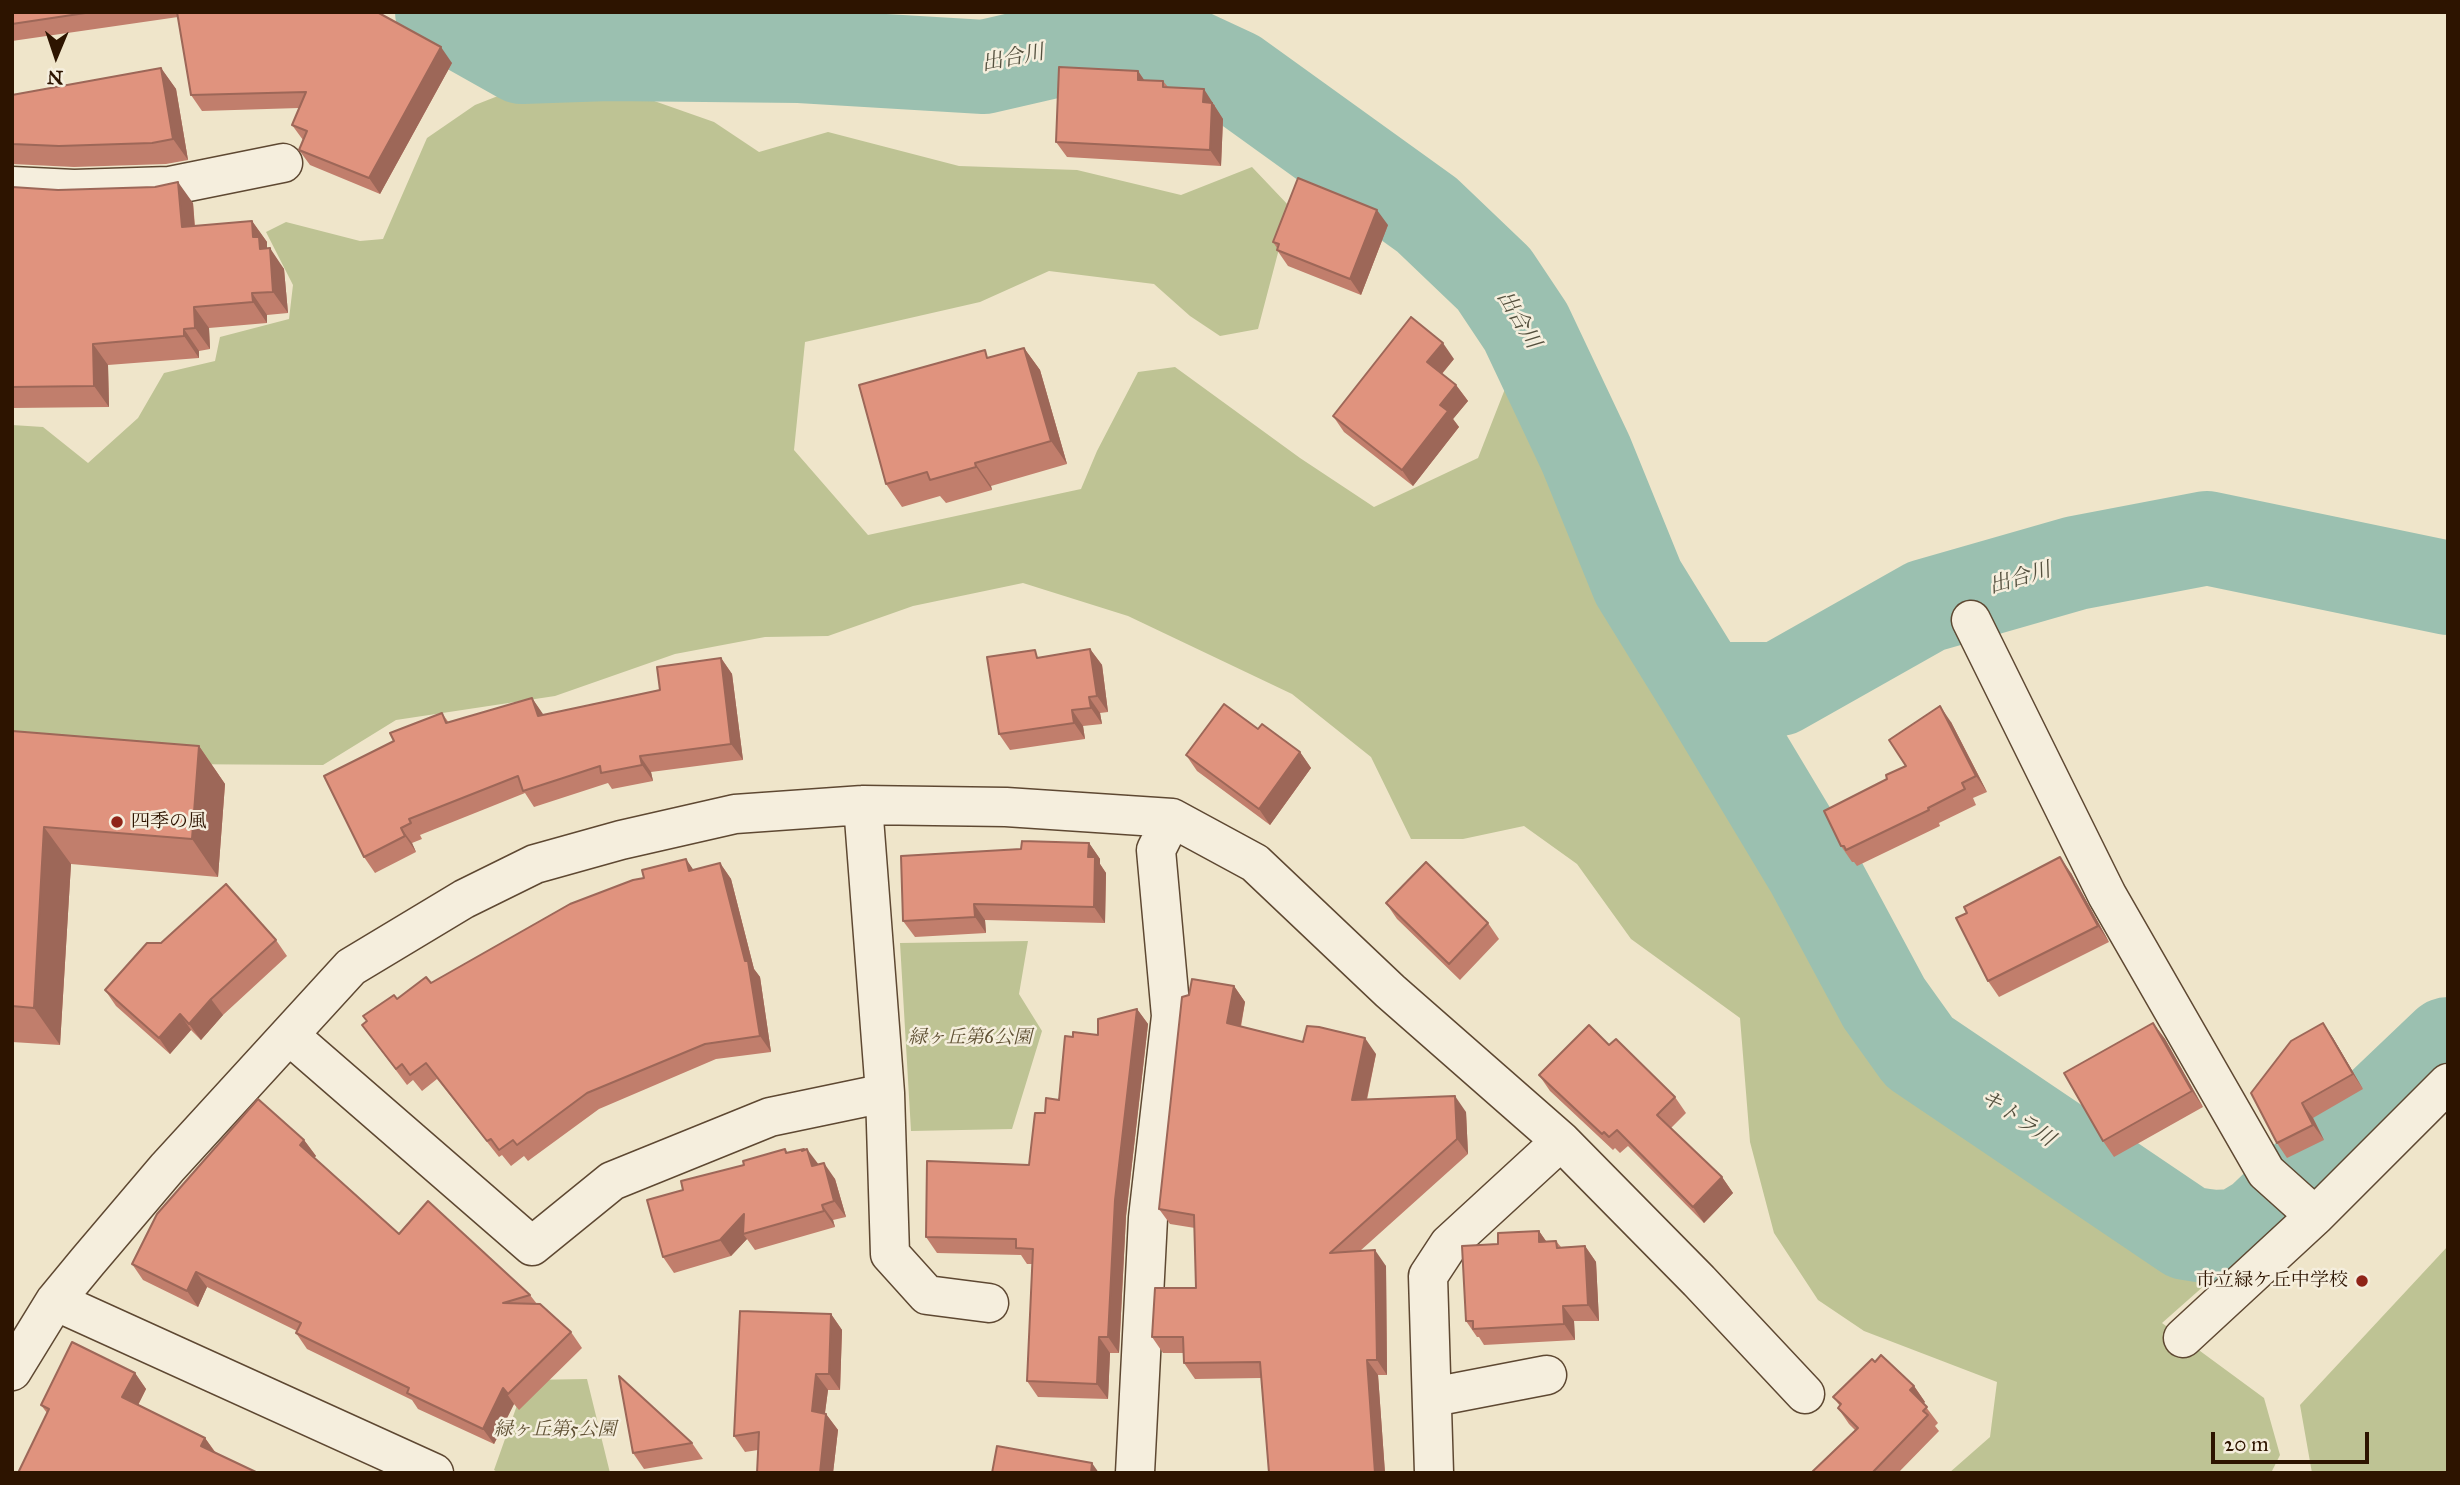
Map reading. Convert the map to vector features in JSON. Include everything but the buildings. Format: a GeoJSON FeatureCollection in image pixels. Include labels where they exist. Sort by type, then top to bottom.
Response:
{"type":"FeatureCollection","features":[{"type":"Feature","properties":{"kind":"street"},"geometry":{"type":"LineString","coordinates":[[12,186],[75,189],[169,186],[283,163]]}},
{"type":"Feature","properties":{"kind":"street"},"geometry":{"type":"LineString","coordinates":[[1971,620],[2107,895],[2266,1172],[2315,1216]]}},
{"type":"Feature","properties":{"kind":"street"},"geometry":{"type":"LineString","coordinates":[[863,805],[885,1093],[890,1254],[926,1295],[989,1303]]}},
{"type":"Feature","properties":{"kind":"street"},"geometry":{"type":"LineString","coordinates":[[12,1371],[55,1301],[167,1168],[351,967],[464,899],[535,864],[621,840],[735,814],[863,805],[1006,807],[1172,818],[1255,863],[1390,991],[1561,1141],[1699,1281],[1805,1394]]}},
{"type":"Feature","properties":{"kind":"street"},"geometry":{"type":"LineString","coordinates":[[1135,1473],[1149,1218],[1171,1016],[1156,850],[1172,818]]}},
{"type":"Feature","properties":{"kind":"street"},"geometry":{"type":"LineString","coordinates":[[289,1035],[532,1246],[612,1181],[771,1117],[885,1093]]}},
{"type":"Feature","properties":{"kind":"street"},"geometry":{"type":"LineString","coordinates":[[2183,1338],[2315,1216],[2448,1083]]}},
{"type":"Feature","properties":{"kind":"street"},"geometry":{"type":"LineString","coordinates":[[1434,1473],[1428,1276],[1449,1244],[1561,1141]]}},
{"type":"Feature","properties":{"kind":"street"},"geometry":{"type":"LineString","coordinates":[[55,1301],[434,1473]]}},
{"type":"Feature","properties":{"kind":"street"},"geometry":{"type":"LineString","coordinates":[[1433,1397],[1547,1376]]}},
{"type":"Feature","properties":{"kind":"green space"},"geometry":{"type":"Polygon","coordinates":[[[526,85],[620,89],[714,122],[759,152],[828,132],[959,166],[1077,170],[1181,195],[1252,167],[1290,207],[1258,329],[1220,336],[1190,316],[1154,284],[1049,271],[980,302],[805,342],[794,450],[868,535],[1081,489],[1097,451],[1138,372],[1175,367],[1300,458],[1374,507],[1478,458],[1512,371],[1646,634],[1895,1059],[2049,1176],[2214,1277],[2162,1323],[2264,1398],[2280,1455],[2271,1473],[1949,1473],[1990,1437],[1997,1382],[1864,1331],[1818,1300],[1774,1233],[1750,1142],[1740,1018],[1631,939],[1577,864],[1524,826],[1463,839],[1411,839],[1371,757],[1292,694],[1128,616],[1023,583],[913,606],[828,636],[765,637],[675,654],[555,696],[396,720],[323,765],[160,764],[12,758],[12,425],[43,427],[88,463],[138,418],[164,373],[215,361],[220,337],[289,319],[293,285],[266,232],[286,222],[360,241],[383,239],[427,138],[475,105],[526,85]]]}},
{"type":"Feature","properties":{"kind":"green space","name":"緑ヶ丘第6公園"},"geometry":{"type":"Polygon","coordinates":[[[1028,941],[1019,994],[1042,1031],[1012,1129],[911,1131],[900,943],[1028,941]]]}},
{"type":"Feature","properties":{"kind":"green space"},"geometry":{"type":"Polygon","coordinates":[[[2448,1246],[2448,1473],[2312,1473],[2300,1405],[2448,1246]]]}},
{"type":"Feature","properties":{"kind":"green space","name":"緑ヶ丘第5公園"},"geometry":{"type":"Polygon","coordinates":[[[587,1379],[610,1473],[499,1473],[494,1470],[526,1380],[587,1379]]]}},
{"type":"Feature","properties":{"kind":"waterway","name":"出合川"},"geometry":{"type":"LineString","coordinates":[[442,12],[522,57],[609,54],[800,56],[984,67],[1110,38],[1163,43],[1234,76],[1427,215],[1494,279],[1526,327],[1586,454],[1638,582],[1704,689],[1779,689],[1926,606],[2076,563],[2207,538],[2448,588]]}},
{"type":"Feature","properties":{"kind":"waterway","name":"キトラ川"},"geometry":{"type":"LineString","coordinates":[[1704,689],[1812,869],[1884,1003],[1919,1052],[2187,1233],[2212,1237],[2238,1236],[2261,1222],[2448,1044]]}},
{"type":"Feature","properties":{"kind":"place","name":"四季の風"},"geometry":{"type":"Point","coordinates":[117,822]}},
{"type":"Feature","properties":{"kind":"place","name":"市立緑ケ丘中学校"},"geometry":{"type":"Point","coordinates":[2362,1281]}}]}
